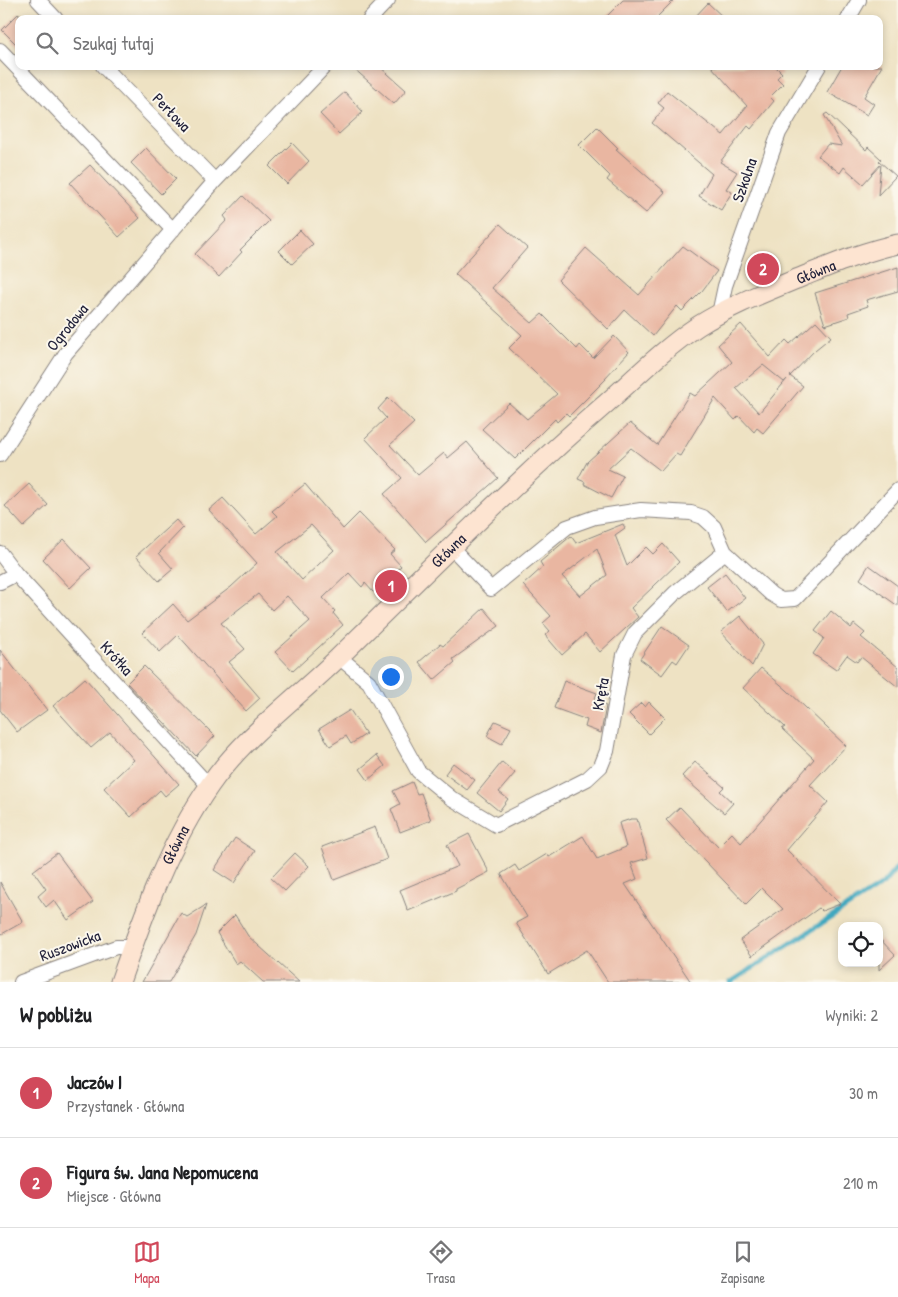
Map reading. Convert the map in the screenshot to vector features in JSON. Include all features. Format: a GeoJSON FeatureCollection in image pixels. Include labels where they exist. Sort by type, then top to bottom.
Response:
{"type":"FeatureCollection","features":[{"type":"Feature","properties":{"kind":"street"},"geometry":{"type":"LineString","coordinates":[[38,0],[52,15]]}},
{"type":"Feature","properties":{"kind":"street"},"geometry":{"type":"LineString","coordinates":[[374,15],[388,0]]}},
{"type":"Feature","properties":{"kind":"street"},"geometry":{"type":"LineString","coordinates":[[850,15],[859,0]]}},
{"type":"Feature","properties":{"kind":"street"},"geometry":{"type":"LineString","coordinates":[[0,50],[15,66]]}},
{"type":"Feature","properties":{"kind":"street"},"geometry":{"type":"LineString","coordinates":[[19,70],[173,230]]}},
{"type":"Feature","properties":{"kind":"street","name":"Perłowa"},"geometry":{"type":"LineString","coordinates":[[107,70],[216,181]]}},
{"type":"Feature","properties":{"kind":"street","name":"Ogrodowa"},"geometry":{"type":"LineString","coordinates":[[0,455],[66,353],[216,181],[321,70]]}},
{"type":"Feature","properties":{"kind":"street","name":"Szkolna"},"geometry":{"type":"LineString","coordinates":[[719,314],[725,286],[779,133],[817,70]]}},
{"type":"Feature","properties":{"kind":"street","name":"Główna"},"geometry":{"type":"LineString","coordinates":[[120,982],[174,848],[209,786],[240,749],[338,657],[512,487],[644,370],[696,327],[769,290],[832,265],[898,244]]}},
{"type":"Feature","properties":{"kind":"street"},"geometry":{"type":"LineString","coordinates":[[451,547],[492,589],[567,527],[595,517],[641,510],[691,513],[703,517],[714,527],[725,552],[771,594],[782,600],[795,599],[898,490]]}},
{"type":"Feature","properties":{"kind":"street","name":"Kręta"},"geometry":{"type":"LineString","coordinates":[[338,657],[369,682],[418,771],[451,798],[496,825],[587,778],[601,766],[607,751],[624,655],[635,633],[675,592],[725,552]]}},
{"type":"Feature","properties":{"kind":"street","name":"Krótka"},"geometry":{"type":"LineString","coordinates":[[0,553],[16,574],[209,786]]}},
{"type":"Feature","properties":{"kind":"street"},"geometry":{"type":"LineString","coordinates":[[0,582],[16,574]]}},
{"type":"Feature","properties":{"kind":"street","name":"Ruszowicka"},"geometry":{"type":"LineString","coordinates":[[21,982],[116,947],[133,947]]}},
{"type":"Feature","properties":{"kind":"building"},"geometry":{"type":"Polygon","coordinates":[[[623,0],[674,0],[659,15],[608,15],[623,0]]]}},
{"type":"Feature","properties":{"kind":"building"},"geometry":{"type":"Polygon","coordinates":[[[708,3],[721,15],[697,15],[708,3]]]}},
{"type":"Feature","properties":{"kind":"building"},"geometry":{"type":"Polygon","coordinates":[[[15,17],[15,43],[2,30],[15,17]]]}},
{"type":"Feature","properties":{"kind":"building"},"geometry":{"type":"Polygon","coordinates":[[[356,70],[384,70],[406,90],[394,104],[356,70]]]}},
{"type":"Feature","properties":{"kind":"building"},"geometry":{"type":"Polygon","coordinates":[[[715,70],[779,70],[782,73],[777,78],[783,84],[770,97],[774,101],[751,129],[748,126],[720,162],[737,172],[726,189],[732,192],[721,210],[699,196],[712,174],[652,123],[664,108],[658,103],[667,91],[723,135],[747,106],[715,70]]]}},
{"type":"Feature","properties":{"kind":"building"},"geometry":{"type":"Polygon","coordinates":[[[840,70],[880,70],[864,97],[874,104],[867,115],[827,92],[840,70]]]}},
{"type":"Feature","properties":{"kind":"building"},"geometry":{"type":"Polygon","coordinates":[[[345,92],[363,112],[339,134],[320,114],[345,92]]]}},
{"type":"Feature","properties":{"kind":"building"},"geometry":{"type":"Polygon","coordinates":[[[827,113],[866,150],[868,147],[881,159],[879,161],[896,176],[878,195],[881,164],[863,184],[844,167],[840,173],[818,156],[828,144],[842,146],[824,115],[827,113]]]}},
{"type":"Feature","properties":{"kind":"building"},"geometry":{"type":"Polygon","coordinates":[[[597,127],[618,148],[616,149],[665,192],[646,213],[607,180],[610,176],[579,145],[597,127]]]}},
{"type":"Feature","properties":{"kind":"building"},"geometry":{"type":"Polygon","coordinates":[[[292,143],[309,161],[287,184],[269,166],[292,143]]]}},
{"type":"Feature","properties":{"kind":"building"},"geometry":{"type":"Polygon","coordinates":[[[146,148],[176,179],[161,194],[131,163],[146,148]]]}},
{"type":"Feature","properties":{"kind":"building"},"geometry":{"type":"Polygon","coordinates":[[[90,165],[140,218],[119,237],[70,183],[90,165]]]}},
{"type":"Feature","properties":{"kind":"building"},"geometry":{"type":"Polygon","coordinates":[[[243,196],[269,221],[240,250],[242,252],[219,277],[195,254],[227,220],[224,216],[243,196]]]}},
{"type":"Feature","properties":{"kind":"building"},"geometry":{"type":"Polygon","coordinates":[[[500,224],[527,248],[492,288],[532,323],[542,314],[577,349],[580,345],[593,358],[614,336],[629,352],[606,379],[569,416],[566,413],[557,422],[555,419],[515,459],[482,429],[509,403],[527,419],[557,394],[509,348],[522,335],[455,274],[500,224]]]}},
{"type":"Feature","properties":{"kind":"building"},"geometry":{"type":"Polygon","coordinates":[[[300,230],[313,244],[292,264],[279,251],[300,230]]]}},
{"type":"Feature","properties":{"kind":"building"},"geometry":{"type":"Polygon","coordinates":[[[683,246],[717,271],[702,291],[682,311],[677,306],[653,336],[625,310],[608,329],[558,280],[586,248],[639,295],[683,246]]]}},
{"type":"Feature","properties":{"kind":"building"},"geometry":{"type":"Polygon","coordinates":[[[898,267],[898,291],[866,300],[868,306],[848,313],[849,317],[825,325],[815,293],[898,267]]]}},
{"type":"Feature","properties":{"kind":"building"},"geometry":{"type":"Polygon","coordinates":[[[816,321],[831,337],[815,350],[790,376],[803,386],[763,433],[757,428],[754,432],[739,416],[735,420],[715,398],[680,456],[676,454],[661,471],[631,448],[608,469],[623,476],[611,498],[578,479],[587,462],[630,423],[657,445],[690,393],[695,396],[732,362],[718,345],[741,324],[770,357],[786,340],[790,344],[816,321]],[[763,365],[736,388],[759,413],[787,379],[784,382],[763,365]]]}},
{"type":"Feature","properties":{"kind":"building"},"geometry":{"type":"Polygon","coordinates":[[[388,398],[414,423],[390,445],[418,475],[444,453],[448,458],[467,442],[498,478],[426,542],[384,494],[402,478],[365,438],[386,418],[378,409],[388,398]]]}},
{"type":"Feature","properties":{"kind":"building"},"geometry":{"type":"Polygon","coordinates":[[[29,484],[48,505],[24,527],[5,506],[29,484]]]}},
{"type":"Feature","properties":{"kind":"building"},"geometry":{"type":"Polygon","coordinates":[[[305,484],[343,529],[359,513],[395,550],[390,554],[401,566],[373,592],[365,583],[362,587],[349,573],[323,598],[335,611],[333,613],[343,625],[293,671],[275,652],[310,621],[287,596],[272,610],[258,594],[221,623],[245,649],[229,662],[260,698],[246,711],[178,635],[160,652],[142,633],[173,604],[187,620],[231,587],[257,563],[209,510],[223,498],[256,534],[277,516],[272,511],[305,484]],[[311,525],[277,552],[302,580],[334,550],[311,525]]]}},
{"type":"Feature","properties":{"kind":"building"},"geometry":{"type":"Polygon","coordinates":[[[176,520],[183,528],[159,553],[173,569],[159,581],[136,556],[176,520]]]}},
{"type":"Feature","properties":{"kind":"building"},"geometry":{"type":"Polygon","coordinates":[[[623,524],[625,528],[615,535],[627,566],[646,547],[653,554],[663,544],[679,562],[631,608],[638,617],[600,652],[585,634],[562,655],[545,635],[550,631],[543,623],[551,616],[523,585],[543,567],[540,562],[571,536],[576,543],[623,524]],[[597,549],[562,576],[580,596],[607,575],[597,549]]]}},
{"type":"Feature","properties":{"kind":"building"},"geometry":{"type":"Polygon","coordinates":[[[64,539],[91,568],[70,588],[43,559],[64,539]]]}},
{"type":"Feature","properties":{"kind":"building"},"geometry":{"type":"Polygon","coordinates":[[[869,565],[898,586],[898,606],[860,579],[869,565]]]}},
{"type":"Feature","properties":{"kind":"building"},"geometry":{"type":"Polygon","coordinates":[[[725,573],[745,598],[727,612],[707,587],[725,573]]]}},
{"type":"Feature","properties":{"kind":"building"},"geometry":{"type":"Polygon","coordinates":[[[484,608],[499,626],[453,659],[455,662],[434,680],[419,662],[440,644],[443,646],[484,608]]]}},
{"type":"Feature","properties":{"kind":"building"},"geometry":{"type":"Polygon","coordinates":[[[831,611],[851,628],[854,624],[865,633],[861,637],[898,667],[898,687],[861,657],[857,662],[847,655],[836,670],[813,654],[824,638],[815,631],[831,611]]]}},
{"type":"Feature","properties":{"kind":"building"},"geometry":{"type":"Polygon","coordinates":[[[740,616],[763,644],[752,666],[721,632],[740,616]]]}},
{"type":"Feature","properties":{"kind":"building"},"geometry":{"type":"Polygon","coordinates":[[[662,626],[689,645],[677,663],[673,660],[662,675],[640,659],[662,626]]]}},
{"type":"Feature","properties":{"kind":"building"},"geometry":{"type":"Polygon","coordinates":[[[0,650],[47,710],[17,732],[0,710],[0,650]]]}},
{"type":"Feature","properties":{"kind":"building"},"geometry":{"type":"Polygon","coordinates":[[[144,666],[215,736],[196,756],[127,683],[144,666]]]}},
{"type":"Feature","properties":{"kind":"building"},"geometry":{"type":"Polygon","coordinates":[[[761,668],[846,746],[810,785],[828,802],[787,850],[840,904],[822,911],[819,908],[752,956],[740,940],[783,909],[762,888],[746,904],[666,820],[680,807],[718,847],[732,833],[741,843],[814,759],[782,729],[785,727],[743,688],[761,668]]]}},
{"type":"Feature","properties":{"kind":"building"},"geometry":{"type":"Polygon","coordinates":[[[85,678],[179,784],[165,796],[160,790],[131,817],[104,788],[134,760],[110,732],[91,748],[53,706],[85,678]]]}},
{"type":"Feature","properties":{"kind":"building"},"geometry":{"type":"Polygon","coordinates":[[[564,681],[597,693],[594,701],[606,706],[601,733],[585,727],[587,720],[554,708],[564,681]]]}},
{"type":"Feature","properties":{"kind":"building"},"geometry":{"type":"Polygon","coordinates":[[[649,702],[665,718],[649,734],[629,714],[641,703],[645,707],[649,702]]]}},
{"type":"Feature","properties":{"kind":"building"},"geometry":{"type":"Polygon","coordinates":[[[350,710],[366,734],[351,744],[346,736],[330,746],[319,729],[350,710]]]}},
{"type":"Feature","properties":{"kind":"building"},"geometry":{"type":"Polygon","coordinates":[[[495,721],[511,728],[502,744],[487,736],[495,721]]]}},
{"type":"Feature","properties":{"kind":"building"},"geometry":{"type":"Polygon","coordinates":[[[377,755],[385,766],[368,780],[360,769],[377,755]]]}},
{"type":"Feature","properties":{"kind":"building"},"geometry":{"type":"Polygon","coordinates":[[[502,762],[515,773],[499,792],[508,799],[499,811],[477,793],[502,762]]]}},
{"type":"Feature","properties":{"kind":"building"},"geometry":{"type":"Polygon","coordinates":[[[695,762],[724,787],[720,791],[733,803],[724,813],[682,776],[695,762]]]}},
{"type":"Feature","properties":{"kind":"building"},"geometry":{"type":"Polygon","coordinates":[[[453,763],[475,780],[467,790],[445,774],[453,763]]]}},
{"type":"Feature","properties":{"kind":"building"},"geometry":{"type":"Polygon","coordinates":[[[412,782],[417,794],[421,793],[431,820],[400,832],[391,809],[400,804],[393,791],[412,782]]]}},
{"type":"Feature","properties":{"kind":"building"},"geometry":{"type":"Polygon","coordinates":[[[637,819],[648,858],[631,863],[637,879],[625,884],[691,982],[608,982],[587,950],[548,974],[516,923],[527,917],[501,874],[515,865],[519,871],[547,854],[549,857],[583,836],[597,859],[626,847],[619,823],[637,819]]]}},
{"type":"Feature","properties":{"kind":"building"},"geometry":{"type":"Polygon","coordinates":[[[375,827],[387,859],[334,880],[322,847],[375,827]]]}},
{"type":"Feature","properties":{"kind":"building"},"geometry":{"type":"Polygon","coordinates":[[[469,834],[489,872],[456,889],[456,891],[408,911],[400,890],[458,866],[447,845],[469,834]]]}},
{"type":"Feature","properties":{"kind":"building"},"geometry":{"type":"Polygon","coordinates":[[[235,838],[255,851],[234,883],[214,870],[235,838]]]}},
{"type":"Feature","properties":{"kind":"building"},"geometry":{"type":"Polygon","coordinates":[[[57,853],[93,902],[68,920],[54,900],[46,907],[38,896],[46,889],[33,871],[57,853]]]}},
{"type":"Feature","properties":{"kind":"building"},"geometry":{"type":"Polygon","coordinates":[[[295,853],[309,866],[285,891],[271,878],[295,853]]]}},
{"type":"Feature","properties":{"kind":"building"},"geometry":{"type":"Polygon","coordinates":[[[0,882],[23,922],[0,935],[0,882]]]}},
{"type":"Feature","properties":{"kind":"building"},"geometry":{"type":"Polygon","coordinates":[[[206,905],[196,935],[169,982],[142,982],[181,913],[187,917],[206,905]]]}},
{"type":"Feature","properties":{"kind":"building"},"geometry":{"type":"Polygon","coordinates":[[[235,915],[248,936],[299,982],[263,982],[240,961],[236,964],[217,933],[235,915]]]}},
{"type":"Feature","properties":{"kind":"building"},"geometry":{"type":"Polygon","coordinates":[[[883,942],[895,955],[883,966],[883,942]]]}},
{"type":"Feature","properties":{"kind":"waterway"},"geometry":{"type":"LineString","coordinates":[[731,982],[883,884],[898,866]]}},
{"type":"Feature","properties":{"kind":"place","name":"Figura św. Jana Nepomucena"},"geometry":{"type":"Point","coordinates":[763,269]}},
{"type":"Feature","properties":{"kind":"place","name":"Jaczów I"},"geometry":{"type":"Point","coordinates":[391,586]}}]}
